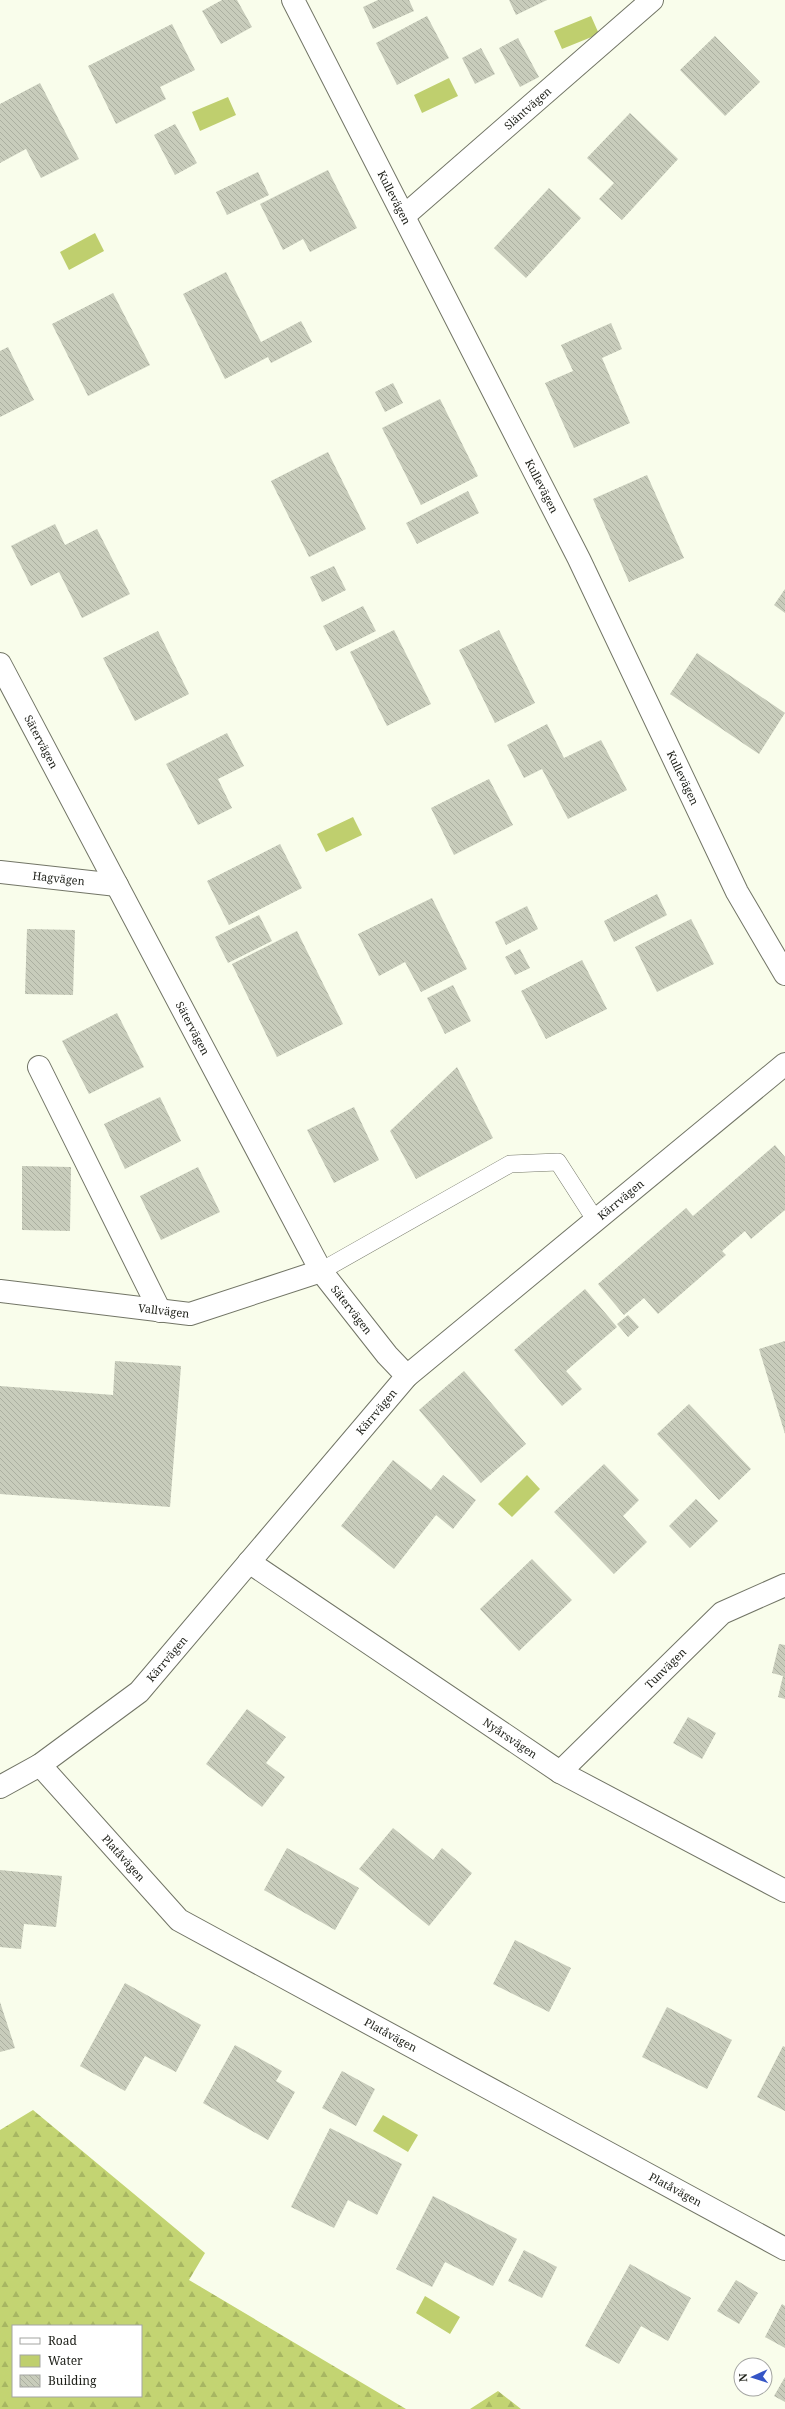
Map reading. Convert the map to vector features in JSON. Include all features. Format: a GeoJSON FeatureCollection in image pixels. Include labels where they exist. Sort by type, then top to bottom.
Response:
{"type":"FeatureCollection","features":[{"type":"Feature","properties":{"kind":"street","name":"Kullevägen"},"geometry":{"type":"LineString","coordinates":[[293,0],[579,558],[737,892],[785,974]]}},
{"type":"Feature","properties":{"kind":"street","name":"Släntvägen"},"geometry":{"type":"LineString","coordinates":[[404,216],[652,0]]}},
{"type":"Feature","properties":{"kind":"street","name":"Sätervägen"},"geometry":{"type":"LineString","coordinates":[[0,664],[321,1271],[387,1355],[407,1376]]}},
{"type":"Feature","properties":{"kind":"street","name":"Hagvägen"},"geometry":{"type":"LineString","coordinates":[[0,872],[117,885]]}},
{"type":"Feature","properties":{"kind":"street","name":"Kärrvägen"},"geometry":{"type":"LineString","coordinates":[[0,1787],[40,1765],[139,1692],[407,1376],[785,1064]]}},
{"type":"Feature","properties":{"kind":"street"},"geometry":{"type":"LineString","coordinates":[[39,1067],[160,1311]]}},
{"type":"Feature","properties":{"kind":"street","name":"Vallvägen"},"geometry":{"type":"LineString","coordinates":[[0,1291],[190,1314],[321,1271]]}},
{"type":"Feature","properties":{"kind":"street","name":"Nyårsvägen"},"geometry":{"type":"LineString","coordinates":[[249,1562],[560,1772],[785,1891]]}},
{"type":"Feature","properties":{"kind":"street","name":"Tunvägen"},"geometry":{"type":"LineString","coordinates":[[560,1772],[722,1613],[785,1585]]}},
{"type":"Feature","properties":{"kind":"street","name":"Platåvägen"},"geometry":{"type":"LineString","coordinates":[[40,1765],[179,1920],[785,2249]]}},
{"type":"Feature","properties":{"kind":"lane"},"geometry":{"type":"LineString","coordinates":[[321,1271],[510,1164],[558,1162],[596,1221]]}},
{"type":"Feature","properties":{"kind":"green space"},"geometry":{"type":"Polygon","coordinates":[[[33,2110],[205,2253],[189,2280],[406,2409],[0,2409],[0,2130],[33,2110]]]}},
{"type":"Feature","properties":{"kind":"green space"},"geometry":{"type":"Polygon","coordinates":[[[498,2391],[521,2409],[470,2409],[498,2391]]]}},
{"type":"Feature","properties":{"kind":"water"},"geometry":{"type":"Polygon","coordinates":[[[591,16],[599,34],[562,49],[554,31],[591,16]]]}},
{"type":"Feature","properties":{"kind":"water"},"geometry":{"type":"Polygon","coordinates":[[[449,78],[458,96],[422,113],[414,95],[449,78]]]}},
{"type":"Feature","properties":{"kind":"water"},"geometry":{"type":"Polygon","coordinates":[[[228,97],[236,115],[200,131],[192,112],[228,97]]]}},
{"type":"Feature","properties":{"kind":"water"},"geometry":{"type":"Polygon","coordinates":[[[95,233],[104,251],[69,270],[60,252],[95,233]]]}},
{"type":"Feature","properties":{"kind":"water"},"geometry":{"type":"Polygon","coordinates":[[[353,817],[362,835],[326,852],[317,834],[353,817]]]}},
{"type":"Feature","properties":{"kind":"water"},"geometry":{"type":"Polygon","coordinates":[[[527,1475],[540,1489],[512,1517],[498,1504],[527,1475]]]}},
{"type":"Feature","properties":{"kind":"water"},"geometry":{"type":"Polygon","coordinates":[[[383,2115],[418,2135],[408,2152],[373,2131],[383,2115]]]}},
{"type":"Feature","properties":{"kind":"water"},"geometry":{"type":"Polygon","coordinates":[[[425,2296],[460,2317],[450,2334],[416,2313],[425,2296]]]}},
{"type":"Feature","properties":{"kind":"building"},"geometry":{"type":"Polygon","coordinates":[[[222,0],[237,0],[252,27],[221,44],[202,11],[222,0]]]}},
{"type":"Feature","properties":{"kind":"building"},"geometry":{"type":"Polygon","coordinates":[[[378,0],[409,0],[414,11],[373,29],[363,7],[378,0]]]}},
{"type":"Feature","properties":{"kind":"building"},"geometry":{"type":"Polygon","coordinates":[[[509,0],[547,0],[516,15],[509,0]]]}},
{"type":"Feature","properties":{"kind":"building"},"geometry":{"type":"Polygon","coordinates":[[[427,16],[449,58],[397,85],[376,43],[427,16]]]}},
{"type":"Feature","properties":{"kind":"building"},"geometry":{"type":"Polygon","coordinates":[[[172,24],[195,70],[160,87],[166,99],[116,124],[88,66],[172,24]]]}},
{"type":"Feature","properties":{"kind":"building"},"geometry":{"type":"Polygon","coordinates":[[[715,36],[760,82],[725,116],[680,70],[715,36]]]}},
{"type":"Feature","properties":{"kind":"building"},"geometry":{"type":"Polygon","coordinates":[[[518,38],[539,77],[520,87],[499,48],[518,38]]]}},
{"type":"Feature","properties":{"kind":"building"},"geometry":{"type":"Polygon","coordinates":[[[481,48],[495,74],[475,84],[462,58],[481,48]]]}},
{"type":"Feature","properties":{"kind":"building"},"geometry":{"type":"Polygon","coordinates":[[[40,83],[79,159],[41,178],[26,149],[0,163],[0,104],[40,83]]]}},
{"type":"Feature","properties":{"kind":"building"},"geometry":{"type":"Polygon","coordinates":[[[630,113],[678,159],[622,220],[599,199],[614,183],[587,158],[630,113]]]}},
{"type":"Feature","properties":{"kind":"building"},"geometry":{"type":"Polygon","coordinates":[[[175,124],[197,163],[175,175],[154,135],[175,124]]]}},
{"type":"Feature","properties":{"kind":"building"},"geometry":{"type":"Polygon","coordinates":[[[328,170],[357,228],[310,252],[303,239],[283,250],[260,204],[328,170]]]}},
{"type":"Feature","properties":{"kind":"building"},"geometry":{"type":"Polygon","coordinates":[[[258,172],[269,195],[227,215],[216,192],[258,172]]]}},
{"type":"Feature","properties":{"kind":"building"},"geometry":{"type":"Polygon","coordinates":[[[549,188],[581,218],[526,278],[494,248],[549,188]]]}},
{"type":"Feature","properties":{"kind":"building"},"geometry":{"type":"Polygon","coordinates":[[[226,272],[261,342],[301,321],[312,342],[271,363],[268,357],[225,379],[183,294],[226,272]]]}},
{"type":"Feature","properties":{"kind":"building"},"geometry":{"type":"Polygon","coordinates":[[[113,293],[150,365],[88,396],[52,324],[113,293]]]}},
{"type":"Feature","properties":{"kind":"building"},"geometry":{"type":"Polygon","coordinates":[[[611,323],[622,349],[602,358],[630,423],[574,448],[545,383],[573,371],[561,345],[611,323]]]}},
{"type":"Feature","properties":{"kind":"building"},"geometry":{"type":"Polygon","coordinates":[[[8,347],[34,400],[0,417],[0,351],[8,347]]]}},
{"type":"Feature","properties":{"kind":"building"},"geometry":{"type":"Polygon","coordinates":[[[393,383],[403,403],[385,412],[375,392],[393,383]]]}},
{"type":"Feature","properties":{"kind":"building"},"geometry":{"type":"Polygon","coordinates":[[[440,399],[478,476],[421,505],[382,428],[440,399]]]}},
{"type":"Feature","properties":{"kind":"building"},"geometry":{"type":"Polygon","coordinates":[[[328,452],[366,529],[309,557],[271,481],[328,452]]]}},
{"type":"Feature","properties":{"kind":"building"},"geometry":{"type":"Polygon","coordinates":[[[647,475],[684,558],[629,582],[593,499],[647,475]]]}},
{"type":"Feature","properties":{"kind":"building"},"geometry":{"type":"Polygon","coordinates":[[[468,491],[479,513],[417,544],[406,523],[468,491]]]}},
{"type":"Feature","properties":{"kind":"building"},"geometry":{"type":"Polygon","coordinates":[[[55,524],[65,545],[97,529],[130,594],[82,618],[59,572],[31,586],[11,546],[55,524]]]}},
{"type":"Feature","properties":{"kind":"building"},"geometry":{"type":"Polygon","coordinates":[[[334,566],[346,590],[322,602],[310,577],[334,566]]]}},
{"type":"Feature","properties":{"kind":"building"},"geometry":{"type":"Polygon","coordinates":[[[785,589],[785,613],[774,605],[785,589]]]}},
{"type":"Feature","properties":{"kind":"building"},"geometry":{"type":"Polygon","coordinates":[[[363,606],[376,631],[336,651],[323,626],[363,606]]]}},
{"type":"Feature","properties":{"kind":"building"},"geometry":{"type":"Polygon","coordinates":[[[394,630],[431,704],[387,726],[350,652],[394,630]]]}},
{"type":"Feature","properties":{"kind":"building"},"geometry":{"type":"Polygon","coordinates":[[[499,630],[535,703],[495,723],[459,650],[499,630]]]}},
{"type":"Feature","properties":{"kind":"building"},"geometry":{"type":"Polygon","coordinates":[[[158,631],[189,694],[135,721],[103,658],[158,631]]]}},
{"type":"Feature","properties":{"kind":"building"},"geometry":{"type":"Polygon","coordinates":[[[697,653],[785,713],[759,754],[670,694],[697,653]]]}},
{"type":"Feature","properties":{"kind":"building"},"geometry":{"type":"Polygon","coordinates":[[[547,724],[564,758],[601,740],[627,790],[568,819],[542,769],[524,778],[507,745],[547,724]]]}},
{"type":"Feature","properties":{"kind":"building"},"geometry":{"type":"Polygon","coordinates":[[[227,733],[244,766],[218,779],[232,808],[198,825],[166,764],[227,733]]]}},
{"type":"Feature","properties":{"kind":"building"},"geometry":{"type":"Polygon","coordinates":[[[489,779],[513,825],[454,855],[431,808],[489,779]]]}},
{"type":"Feature","properties":{"kind":"building"},"geometry":{"type":"Polygon","coordinates":[[[280,844],[302,888],[229,925],[207,881],[280,844]]]}},
{"type":"Feature","properties":{"kind":"building"},"geometry":{"type":"Polygon","coordinates":[[[657,894],[667,915],[614,942],[604,921],[657,894]]]}},
{"type":"Feature","properties":{"kind":"building"},"geometry":{"type":"Polygon","coordinates":[[[432,898],[467,969],[421,992],[405,962],[379,976],[358,934],[432,898]]]}},
{"type":"Feature","properties":{"kind":"building"},"geometry":{"type":"Polygon","coordinates":[[[527,906],[538,929],[506,945],[495,922],[527,906]]]}},
{"type":"Feature","properties":{"kind":"building"},"geometry":{"type":"Polygon","coordinates":[[[259,915],[272,941],[228,963],[215,937],[259,915]]]}},
{"type":"Feature","properties":{"kind":"building"},"geometry":{"type":"Polygon","coordinates":[[[691,919],[714,964],[657,992],[635,947],[691,919]]]}},
{"type":"Feature","properties":{"kind":"building"},"geometry":{"type":"Polygon","coordinates":[[[27,929],[75,930],[73,995],[25,994],[27,929]]]}},
{"type":"Feature","properties":{"kind":"building"},"geometry":{"type":"Polygon","coordinates":[[[297,931],[343,1024],[277,1057],[232,964],[297,931]]]}},
{"type":"Feature","properties":{"kind":"building"},"geometry":{"type":"Polygon","coordinates":[[[520,949],[530,968],[515,975],[505,957],[520,949]]]}},
{"type":"Feature","properties":{"kind":"building"},"geometry":{"type":"Polygon","coordinates":[[[582,960],[607,1009],[546,1039],[521,991],[582,960]]]}},
{"type":"Feature","properties":{"kind":"building"},"geometry":{"type":"Polygon","coordinates":[[[453,985],[471,1021],[445,1034],[427,998],[453,985]]]}},
{"type":"Feature","properties":{"kind":"building"},"geometry":{"type":"Polygon","coordinates":[[[117,1013],[144,1067],[89,1094],[62,1041],[117,1013]]]}},
{"type":"Feature","properties":{"kind":"building"},"geometry":{"type":"Polygon","coordinates":[[[457,1067],[493,1138],[416,1179],[390,1131],[457,1067]]]}},
{"type":"Feature","properties":{"kind":"building"},"geometry":{"type":"Polygon","coordinates":[[[160,1097],[181,1141],[125,1169],[104,1124],[160,1097]]]}},
{"type":"Feature","properties":{"kind":"building"},"geometry":{"type":"Polygon","coordinates":[[[354,1107],[379,1160],[334,1183],[307,1130],[354,1107]]]}},
{"type":"Feature","properties":{"kind":"building"},"geometry":{"type":"Polygon","coordinates":[[[775,1145],[785,1157],[785,1210],[751,1239],[745,1231],[722,1251],[726,1255],[658,1314],[644,1298],[624,1315],[598,1284],[686,1208],[693,1216],[775,1145]]]}},
{"type":"Feature","properties":{"kind":"building"},"geometry":{"type":"Polygon","coordinates":[[[22,1166],[71,1167],[70,1231],[22,1230],[22,1166]]]}},
{"type":"Feature","properties":{"kind":"building"},"geometry":{"type":"Polygon","coordinates":[[[198,1167],[220,1212],[161,1240],[140,1196],[198,1167]]]}},
{"type":"Feature","properties":{"kind":"building"},"geometry":{"type":"Polygon","coordinates":[[[585,1289],[617,1327],[566,1371],[582,1389],[562,1406],[514,1350],[585,1289]]]}},
{"type":"Feature","properties":{"kind":"building"},"geometry":{"type":"Polygon","coordinates":[[[628,1315],[639,1327],[628,1337],[617,1324],[628,1315]]]}},
{"type":"Feature","properties":{"kind":"building"},"geometry":{"type":"Polygon","coordinates":[[[785,1341],[785,1434],[759,1349],[785,1341]]]}},
{"type":"Feature","properties":{"kind":"building"},"geometry":{"type":"Polygon","coordinates":[[[115,1361],[181,1366],[170,1507],[0,1494],[0,1386],[113,1395],[115,1361]]]}},
{"type":"Feature","properties":{"kind":"building"},"geometry":{"type":"Polygon","coordinates":[[[464,1371],[526,1444],[481,1483],[419,1410],[464,1371]]]}},
{"type":"Feature","properties":{"kind":"building"},"geometry":{"type":"Polygon","coordinates":[[[689,1404],[751,1469],[719,1500],[657,1434],[689,1404]]]}},
{"type":"Feature","properties":{"kind":"building"},"geometry":{"type":"Polygon","coordinates":[[[393,1460],[431,1490],[443,1475],[476,1500],[453,1529],[436,1515],[394,1569],[341,1526],[393,1460]]]}},
{"type":"Feature","properties":{"kind":"building"},"geometry":{"type":"Polygon","coordinates":[[[604,1464],[639,1500],[623,1516],[647,1542],[614,1574],[554,1512],[604,1464]]]}},
{"type":"Feature","properties":{"kind":"building"},"geometry":{"type":"Polygon","coordinates":[[[696,1499],[718,1521],[690,1548],[669,1526],[696,1499]]]}},
{"type":"Feature","properties":{"kind":"building"},"geometry":{"type":"Polygon","coordinates":[[[532,1559],[572,1600],[519,1651],[480,1609],[532,1559]]]}},
{"type":"Feature","properties":{"kind":"building"},"geometry":{"type":"Polygon","coordinates":[[[779,1644],[785,1645],[785,1699],[778,1697],[783,1676],[772,1673],[779,1644]]]}},
{"type":"Feature","properties":{"kind":"building"},"geometry":{"type":"Polygon","coordinates":[[[247,1709],[286,1737],[266,1763],[285,1777],[262,1807],[206,1764],[247,1709]]]}},
{"type":"Feature","properties":{"kind":"building"},"geometry":{"type":"Polygon","coordinates":[[[688,1717],[716,1733],[702,1759],[673,1743],[688,1717]]]}},
{"type":"Feature","properties":{"kind":"building"},"geometry":{"type":"Polygon","coordinates":[[[393,1828],[433,1860],[442,1848],[472,1873],[429,1926],[359,1869],[393,1828]]]}},
{"type":"Feature","properties":{"kind":"building"},"geometry":{"type":"Polygon","coordinates":[[[287,1848],[359,1888],[335,1930],[264,1890],[287,1848]]]}},
{"type":"Feature","properties":{"kind":"building"},"geometry":{"type":"Polygon","coordinates":[[[0,1870],[62,1876],[56,1927],[24,1924],[21,1949],[0,1947],[0,1870]]]}},
{"type":"Feature","properties":{"kind":"building"},"geometry":{"type":"Polygon","coordinates":[[[515,1940],[571,1968],[549,2012],[493,1984],[515,1940]]]}},
{"type":"Feature","properties":{"kind":"building"},"geometry":{"type":"Polygon","coordinates":[[[125,1983],[201,2025],[176,2072],[145,2056],[125,2091],[80,2066],[125,1983]]]}},
{"type":"Feature","properties":{"kind":"building"},"geometry":{"type":"Polygon","coordinates":[[[0,2002],[15,2048],[0,2052],[0,2002]]]}},
{"type":"Feature","properties":{"kind":"building"},"geometry":{"type":"Polygon","coordinates":[[[667,2007],[732,2040],[707,2089],[642,2057],[667,2007]]]}},
{"type":"Feature","properties":{"kind":"building"},"geometry":{"type":"Polygon","coordinates":[[[235,2045],[282,2071],[276,2081],[295,2092],[268,2140],[203,2103],[235,2045]]]}},
{"type":"Feature","properties":{"kind":"building"},"geometry":{"type":"Polygon","coordinates":[[[783,2046],[785,2047],[785,2111],[757,2097],[783,2046]]]}},
{"type":"Feature","properties":{"kind":"building"},"geometry":{"type":"Polygon","coordinates":[[[342,2071],[375,2089],[356,2126],[322,2108],[342,2071]]]}},
{"type":"Feature","properties":{"kind":"building"},"geometry":{"type":"Polygon","coordinates":[[[330,2128],[402,2164],[377,2215],[348,2200],[334,2228],[291,2207],[330,2128]]]}},
{"type":"Feature","properties":{"kind":"building"},"geometry":{"type":"Polygon","coordinates":[[[433,2196],[517,2239],[493,2286],[445,2262],[432,2287],[396,2269],[433,2196]]]}},
{"type":"Feature","properties":{"kind":"building"},"geometry":{"type":"Polygon","coordinates":[[[524,2250],[557,2267],[542,2298],[508,2281],[524,2250]]]}},
{"type":"Feature","properties":{"kind":"building"},"geometry":{"type":"Polygon","coordinates":[[[630,2264],[691,2298],[668,2341],[641,2326],[619,2364],[585,2346],[630,2264]]]}},
{"type":"Feature","properties":{"kind":"building"},"geometry":{"type":"Polygon","coordinates":[[[736,2280],[758,2293],[739,2324],[717,2311],[736,2280]]]}},
{"type":"Feature","properties":{"kind":"building"},"geometry":{"type":"Polygon","coordinates":[[[782,2304],[785,2306],[785,2348],[765,2337],[782,2304]]]}},
{"type":"Feature","properties":{"kind":"building"},"geometry":{"type":"Polygon","coordinates":[[[785,2377],[785,2402],[774,2396],[785,2377]]]}}]}
